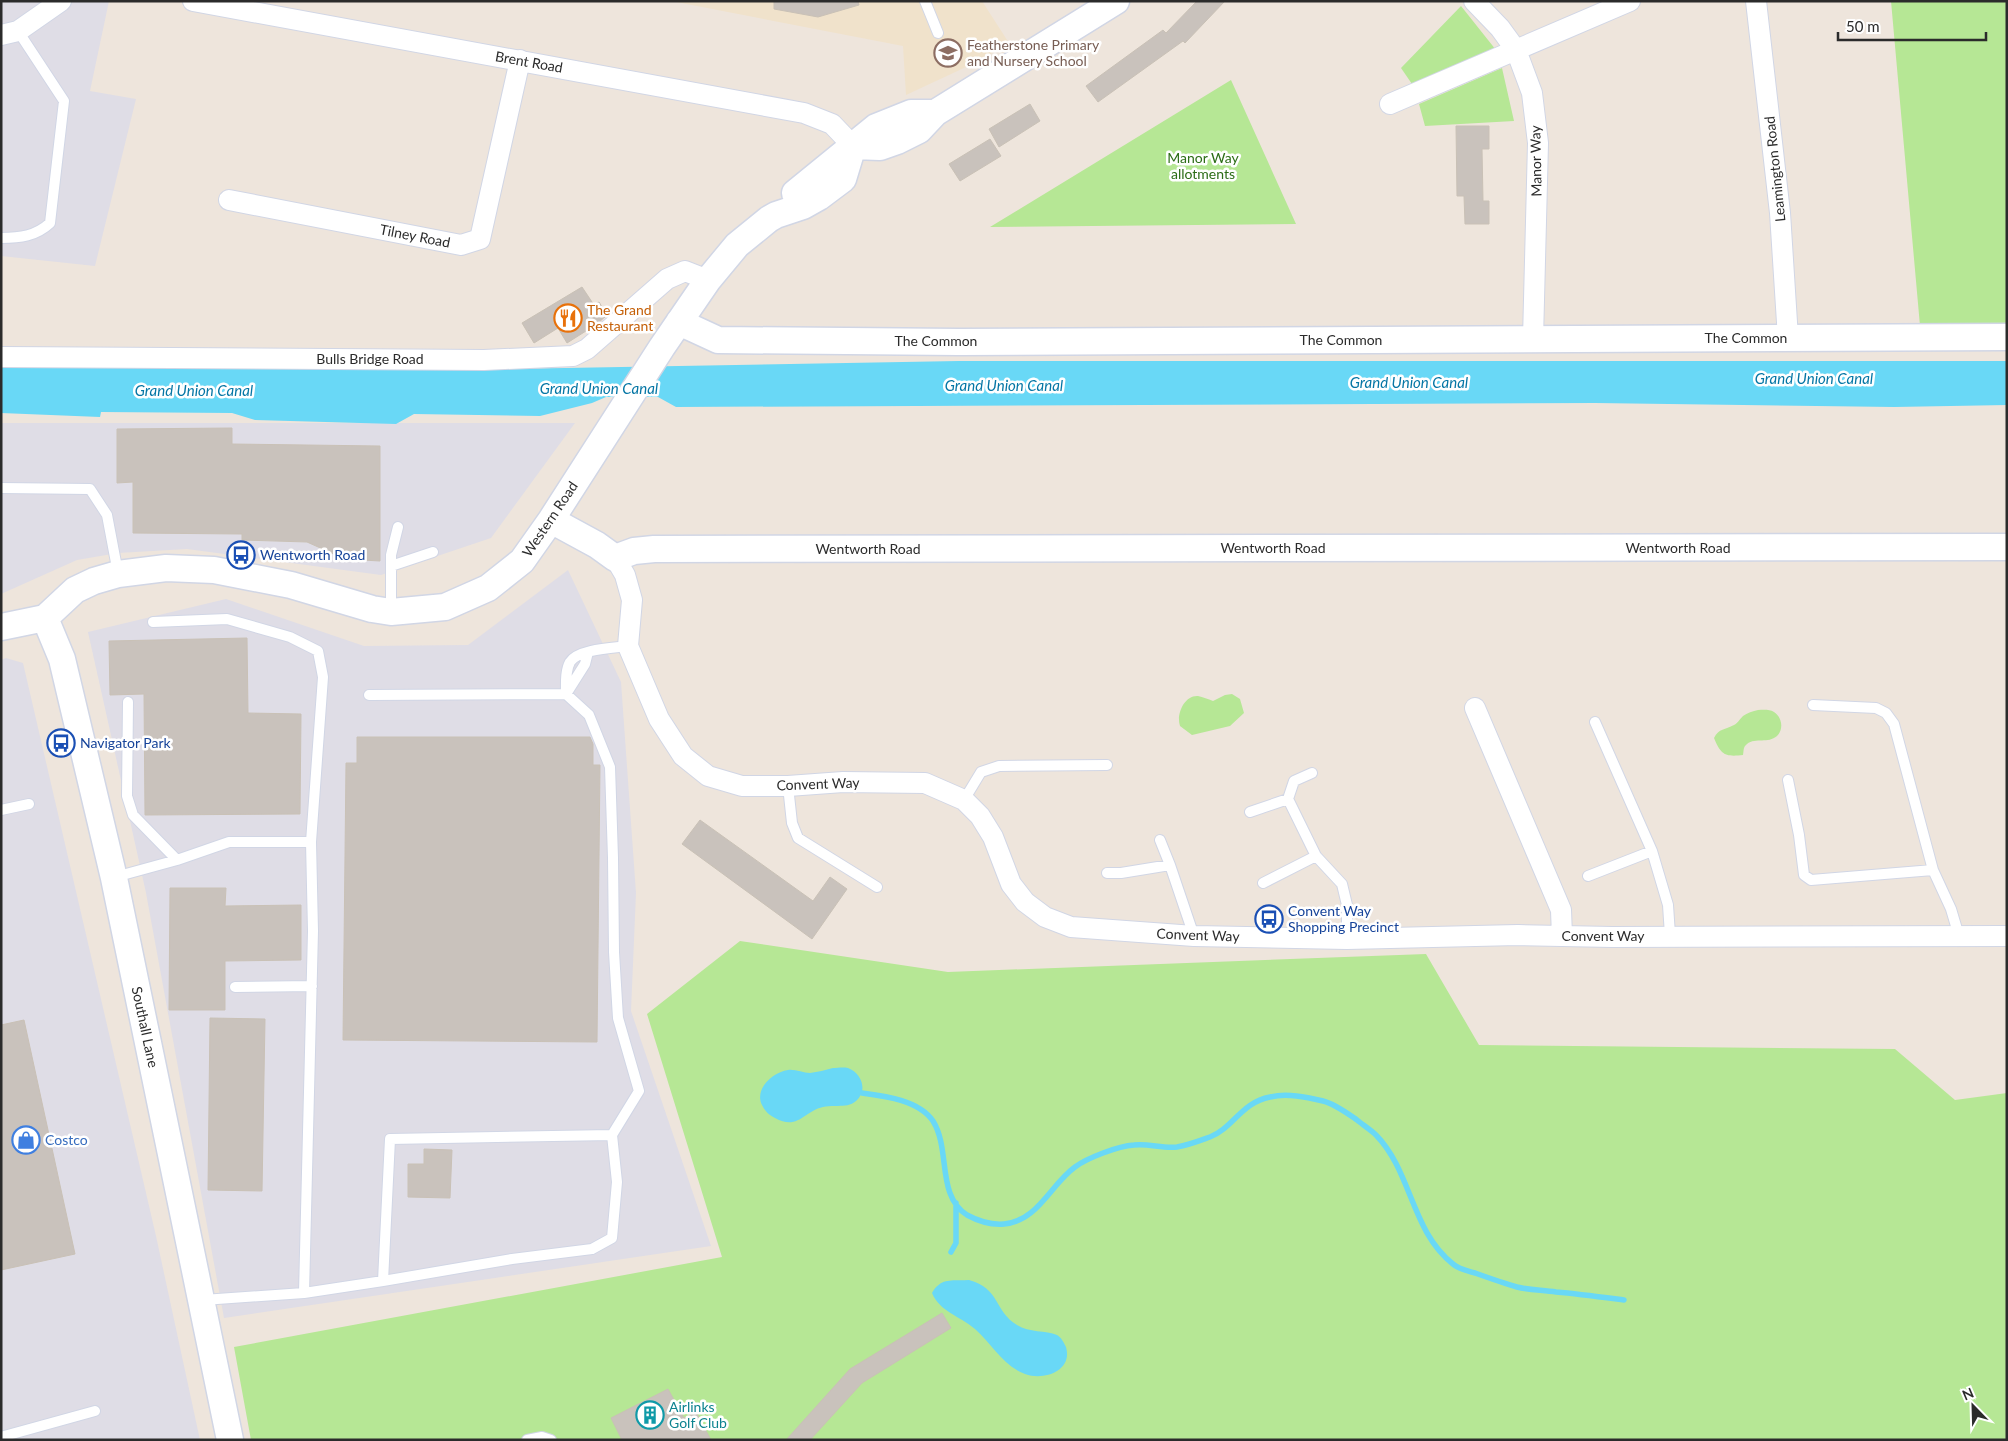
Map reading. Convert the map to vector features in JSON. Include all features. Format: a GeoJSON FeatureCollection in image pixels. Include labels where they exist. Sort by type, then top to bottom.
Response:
{"type":"FeatureCollection","features":[{"type":"Feature","properties":{"kind":"street"},"geometry":{"type":"LineString","coordinates":[[9,33],[61,1]]}},
{"type":"Feature","properties":{"kind":"street","name":"Brent Road"},"geometry":{"type":"LineString","coordinates":[[194,1],[804,113],[832,124],[853,146]]}},
{"type":"Feature","properties":{"kind":"street"},"geometry":{"type":"LineString","coordinates":[[853,146],[880,146],[897,141],[919,130],[935,113],[1116,1]]}},
{"type":"Feature","properties":{"kind":"street","name":"Manor Way"},"geometry":{"type":"LineString","coordinates":[[1474,1],[1500,28],[1516,50],[1532,93],[1538,143],[1533,339]]}},
{"type":"Feature","properties":{"kind":"street"},"geometry":{"type":"LineString","coordinates":[[1390,104],[1630,1]]}},
{"type":"Feature","properties":{"kind":"street","name":"Leamington Road"},"geometry":{"type":"LineString","coordinates":[[1756,1],[1780,213],[1788,338]]}},
{"type":"Feature","properties":{"kind":"street","name":"Tilney Road"},"geometry":{"type":"LineString","coordinates":[[229,200],[461,245],[480,239],[520,60]]}},
{"type":"Feature","properties":{"kind":"street","name":"Western Road"},"geometry":{"type":"LineString","coordinates":[[45,618],[75,590],[94,581],[118,574],[166,568],[214,570],[291,584],[372,609],[391,612],[445,608],[488,588],[522,561],[551,520],[678,322],[708,280],[737,245],[776,215],[803,206],[843,179],[853,146]]}},
{"type":"Feature","properties":{"kind":"street","name":"Bulls Bridge Road"},"geometry":{"type":"LineString","coordinates":[[1,357],[484,360],[573,356],[587,349],[668,279],[685,271],[708,280]]}},
{"type":"Feature","properties":{"kind":"street","name":"The Common"},"geometry":{"type":"LineString","coordinates":[[678,322],[718,340],[959,342],[2007,337]]}},
{"type":"Feature","properties":{"kind":"street"},"geometry":{"type":"LineString","coordinates":[[551,520],[597,545],[615,558]]}},
{"type":"Feature","properties":{"kind":"street","name":"Wentworth Road"},"geometry":{"type":"LineString","coordinates":[[615,558],[634,551],[654,549],[2007,547]]}},
{"type":"Feature","properties":{"kind":"street","name":"Convent Way"},"geometry":{"type":"LineString","coordinates":[[615,558],[625,575],[632,600],[628,646],[659,719],[683,756],[708,776],[742,786],[788,786],[843,782],[925,783],[964,800],[980,816],[993,837],[1011,884],[1025,902],[1045,917],[1071,927],[1194,936],[1347,938],[1518,935],[2007,936]]}},
{"type":"Feature","properties":{"kind":"street"},"geometry":{"type":"LineString","coordinates":[[1,627],[45,618]]}},
{"type":"Feature","properties":{"kind":"street","name":"Southall Lane"},"geometry":{"type":"LineString","coordinates":[[45,618],[62,659],[114,878],[203,1300],[230,1440]]}},
{"type":"Feature","properties":{"kind":"street"},"geometry":{"type":"LineString","coordinates":[[1475,708],[1561,910],[1562,936]]}},
{"type":"Feature","properties":{"kind":"lane"},"geometry":{"type":"LineString","coordinates":[[925,1],[938,33]]}},
{"type":"Feature","properties":{"kind":"lane"},"geometry":{"type":"LineString","coordinates":[[1,238],[15,238],[40,232],[50,223],[64,101],[9,33]]}},
{"type":"Feature","properties":{"kind":"lane"},"geometry":{"type":"LineString","coordinates":[[1,488],[90,488],[107,515],[118,574]]}},
{"type":"Feature","properties":{"kind":"lane"},"geometry":{"type":"LineString","coordinates":[[391,612],[391,556],[398,526]]}},
{"type":"Feature","properties":{"kind":"lane"},"geometry":{"type":"LineString","coordinates":[[391,566],[433,552]]}},
{"type":"Feature","properties":{"kind":"lane"},"geometry":{"type":"LineString","coordinates":[[153,622],[227,619],[290,637],[318,651],[324,677],[311,842],[313,931],[304,1293]]}},
{"type":"Feature","properties":{"kind":"lane"},"geometry":{"type":"LineString","coordinates":[[566,694],[585,664],[588,652],[628,646]]}},
{"type":"Feature","properties":{"kind":"lane"},"geometry":{"type":"LineString","coordinates":[[203,1300],[304,1293],[383,1282],[512,1259],[592,1249],[612,1238],[617,1182],[612,1135],[640,1091],[618,1018],[614,952],[614,858],[610,767],[589,716],[566,694],[369,695]]}},
{"type":"Feature","properties":{"kind":"lane"},"geometry":{"type":"LineString","coordinates":[[128,702],[127,796],[133,815],[177,860]]}},
{"type":"Feature","properties":{"kind":"lane"},"geometry":{"type":"LineString","coordinates":[[1813,705],[1876,708],[1886,713],[1894,724],[1933,870],[1951,909],[1959,936]]}},
{"type":"Feature","properties":{"kind":"lane"},"geometry":{"type":"LineString","coordinates":[[1595,722],[1652,850],[1668,905],[1670,936]]}},
{"type":"Feature","properties":{"kind":"lane"},"geometry":{"type":"LineString","coordinates":[[964,800],[981,772],[999,766],[1107,765]]}},
{"type":"Feature","properties":{"kind":"lane"},"geometry":{"type":"LineString","coordinates":[[1312,773],[1294,780],[1288,799],[1316,856],[1342,884],[1348,905],[1347,938]]}},
{"type":"Feature","properties":{"kind":"lane"},"geometry":{"type":"LineString","coordinates":[[1788,780],[1799,835],[1802,867],[1804,875],[1811,880],[1933,870]]}},
{"type":"Feature","properties":{"kind":"lane"},"geometry":{"type":"LineString","coordinates":[[788,786],[792,823],[798,838],[876,887]]}},
{"type":"Feature","properties":{"kind":"lane"},"geometry":{"type":"LineString","coordinates":[[1250,812],[1288,799]]}},
{"type":"Feature","properties":{"kind":"lane"},"geometry":{"type":"LineString","coordinates":[[1,810],[30,804]]}},
{"type":"Feature","properties":{"kind":"lane"},"geometry":{"type":"LineString","coordinates":[[1160,840],[1194,936]]}},
{"type":"Feature","properties":{"kind":"lane"},"geometry":{"type":"LineString","coordinates":[[114,878],[177,860],[229,842],[311,842]]}},
{"type":"Feature","properties":{"kind":"lane"},"geometry":{"type":"LineString","coordinates":[[1588,876],[1652,850]]}},
{"type":"Feature","properties":{"kind":"lane"},"geometry":{"type":"LineString","coordinates":[[1263,883],[1316,856]]}},
{"type":"Feature","properties":{"kind":"lane"},"geometry":{"type":"LineString","coordinates":[[1107,873],[1121,873],[1170,866]]}},
{"type":"Feature","properties":{"kind":"lane"},"geometry":{"type":"LineString","coordinates":[[235,987],[312,986]]}},
{"type":"Feature","properties":{"kind":"lane"},"geometry":{"type":"LineString","coordinates":[[383,1282],[390,1139],[612,1135]]}},
{"type":"Feature","properties":{"kind":"lane"},"geometry":{"type":"LineString","coordinates":[[1,1437],[95,1411]]}},
{"type":"Feature","properties":{"kind":"lane"},"geometry":{"type":"LineString","coordinates":[[527,1440],[542,1437],[551,1440]]}},
{"type":"Feature","properties":{"kind":"shaded area"},"geometry":{"type":"Polygon","coordinates":[[[1,1],[109,1],[90,91],[136,99],[95,266],[1,256],[1,1]]]}},
{"type":"Feature","properties":{"kind":"shaded area","name":"Featherstone Primary and Nursery School"},"geometry":{"type":"Polygon","coordinates":[[[671,1],[982,1],[1009,43],[979,61],[906,95],[903,46],[671,1]]]}},
{"type":"Feature","properties":{"kind":"shaded area"},"geometry":{"type":"Polygon","coordinates":[[[1,423],[575,423],[491,538],[381,575],[187,549],[118,553],[77,560],[1,594],[1,423]]]}},
{"type":"Feature","properties":{"kind":"shaded area","name":"Navigator Park"},"geometry":{"type":"Polygon","coordinates":[[[568,570],[621,682],[636,893],[631,1011],[711,1246],[224,1318],[146,893],[88,632],[226,599],[364,646],[468,645],[568,570]]]}},
{"type":"Feature","properties":{"kind":"shaded area"},"geometry":{"type":"Polygon","coordinates":[[[6,658],[23,663],[156,1236],[200,1440],[1,1440],[1,660],[6,658]]]}},
{"type":"Feature","properties":{"kind":"green space"},"geometry":{"type":"Polygon","coordinates":[[[1891,1],[2007,1],[2007,336],[1921,337],[1891,1]]]}},
{"type":"Feature","properties":{"kind":"green space"},"geometry":{"type":"Polygon","coordinates":[[[1461,6],[1496,50],[1412,84],[1401,68],[1461,6]]]}},
{"type":"Feature","properties":{"kind":"green space"},"geometry":{"type":"Polygon","coordinates":[[[1502,68],[1514,121],[1425,126],[1419,104],[1502,68]]]}},
{"type":"Feature","properties":{"kind":"green space","name":"Manor Way allotments"},"geometry":{"type":"Polygon","coordinates":[[[1231,80],[1296,224],[990,227],[1231,80]]]}},
{"type":"Feature","properties":{"kind":"green space"},"geometry":{"type":"Polygon","coordinates":[[[1232,694],[1240,699],[1244,713],[1230,726],[1192,735],[1180,726],[1180,711],[1189,699],[1198,696],[1213,701],[1232,694]]]}},
{"type":"Feature","properties":{"kind":"green space"},"geometry":{"type":"Polygon","coordinates":[[[1758,710],[1772,711],[1777,714],[1781,723],[1781,730],[1777,736],[1770,740],[1754,741],[1747,744],[1743,755],[1732,756],[1724,754],[1714,738],[1718,732],[1731,727],[1746,714],[1758,710]]]}},
{"type":"Feature","properties":{"kind":"green space"},"geometry":{"type":"Polygon","coordinates":[[[740,941],[948,972],[1426,954],[1479,1045],[1895,1049],[1955,1100],[2007,1093],[2007,1440],[251,1440],[234,1347],[722,1257],[647,1014],[740,941]]]}},
{"type":"Feature","properties":{"kind":"water","name":"Grand Union Canal"},"geometry":{"type":"Polygon","coordinates":[[[959,361],[2007,361],[2007,405],[1894,407],[1595,403],[676,407],[658,397],[606,397],[592,403],[540,416],[414,414],[396,424],[255,420],[232,413],[101,412],[100,417],[1,413],[1,366],[453,370],[959,361]]]}},
{"type":"Feature","properties":{"kind":"water"},"geometry":{"type":"Polygon","coordinates":[[[833,1068],[848,1068],[853,1070],[860,1078],[862,1092],[856,1101],[845,1106],[816,1109],[800,1119],[790,1122],[773,1117],[764,1109],[760,1099],[763,1087],[776,1074],[788,1070],[810,1073],[833,1068]]]}},
{"type":"Feature","properties":{"kind":"water"},"geometry":{"type":"Polygon","coordinates":[[[969,1280],[986,1288],[1004,1313],[1017,1325],[1022,1328],[1053,1333],[1060,1337],[1066,1347],[1067,1355],[1061,1368],[1048,1375],[1033,1376],[1010,1366],[975,1329],[940,1305],[932,1293],[943,1282],[969,1280]]]}},
{"type":"Feature","properties":{"kind":"building"},"geometry":{"type":"Polygon","coordinates":[[[774,1],[858,1],[859,5],[818,17],[774,9],[774,1]]]}},
{"type":"Feature","properties":{"kind":"building"},"geometry":{"type":"Polygon","coordinates":[[[1197,1],[1225,1],[1185,43],[1183,41],[1098,102],[1086,86],[1163,30],[1166,33],[1197,1]]]}},
{"type":"Feature","properties":{"kind":"building"},"geometry":{"type":"Polygon","coordinates":[[[1030,104],[1040,121],[999,147],[989,129],[1030,104]]]}},
{"type":"Feature","properties":{"kind":"building"},"geometry":{"type":"Polygon","coordinates":[[[1456,126],[1489,126],[1489,149],[1482,149],[1483,201],[1489,201],[1489,224],[1465,224],[1464,196],[1457,196],[1456,126]]]}},
{"type":"Feature","properties":{"kind":"building"},"geometry":{"type":"Polygon","coordinates":[[[990,139],[1001,156],[960,181],[949,164],[990,139]]]}},
{"type":"Feature","properties":{"kind":"building"},"geometry":{"type":"Polygon","coordinates":[[[582,287],[594,305],[599,302],[607,315],[597,324],[567,343],[558,328],[534,343],[522,323],[582,287]]]}},
{"type":"Feature","properties":{"kind":"building"},"geometry":{"type":"Polygon","coordinates":[[[232,428],[232,444],[380,446],[380,561],[345,559],[307,542],[242,540],[242,534],[133,533],[133,482],[117,483],[117,429],[232,428]]]}},
{"type":"Feature","properties":{"kind":"building"},"geometry":{"type":"Polygon","coordinates":[[[247,638],[248,713],[301,714],[300,814],[145,815],[144,694],[110,695],[109,641],[247,638]]]}},
{"type":"Feature","properties":{"kind":"building"},"geometry":{"type":"Polygon","coordinates":[[[357,737],[590,737],[593,744],[593,765],[600,765],[597,1042],[343,1040],[346,763],[357,763],[357,737]]]}},
{"type":"Feature","properties":{"kind":"building"},"geometry":{"type":"Polygon","coordinates":[[[700,820],[813,901],[830,877],[847,889],[812,939],[682,844],[700,820]]]}},
{"type":"Feature","properties":{"kind":"building"},"geometry":{"type":"Polygon","coordinates":[[[170,888],[226,888],[225,906],[301,905],[301,960],[225,961],[225,1010],[169,1010],[170,888]]]}},
{"type":"Feature","properties":{"kind":"building"},"geometry":{"type":"Polygon","coordinates":[[[210,1018],[265,1019],[262,1191],[208,1190],[210,1018]]]}},
{"type":"Feature","properties":{"kind":"building","name":"Costco"},"geometry":{"type":"Polygon","coordinates":[[[24,1020],[75,1254],[1,1270],[1,1025],[24,1020]]]}},
{"type":"Feature","properties":{"kind":"building"},"geometry":{"type":"Polygon","coordinates":[[[424,1149],[452,1150],[450,1198],[408,1197],[408,1164],[424,1164],[424,1149]]]}},
{"type":"Feature","properties":{"kind":"building"},"geometry":{"type":"Polygon","coordinates":[[[942,1313],[951,1328],[862,1383],[810,1440],[786,1440],[850,1369],[942,1313]]]}},
{"type":"Feature","properties":{"kind":"building","name":"Airlinks Golf Club"},"geometry":{"type":"Polygon","coordinates":[[[668,1389],[684,1418],[696,1412],[711,1440],[622,1440],[611,1418],[668,1389]]]}},
{"type":"Feature","properties":{"kind":"waterway"},"geometry":{"type":"LineString","coordinates":[[862,1093],[901,1100],[927,1114],[933,1121],[942,1145],[947,1184],[957,1206],[967,1215],[976,1219],[999,1224],[1016,1221],[1026,1216],[1043,1201],[1066,1174],[1087,1160],[1103,1153],[1134,1145],[1172,1147],[1194,1143],[1218,1133],[1252,1104],[1270,1097],[1290,1095],[1327,1102],[1357,1120],[1376,1135],[1388,1150],[1428,1235],[1439,1250],[1455,1266],[1522,1288],[1624,1300]]}},
{"type":"Feature","properties":{"kind":"waterway"},"geometry":{"type":"LineString","coordinates":[[951,1252],[956,1243],[956,1203]]}},
{"type":"Feature","properties":{"kind":"place","name":"Featherstone Primary and Nursery School"},"geometry":{"type":"Point","coordinates":[948,53]}},
{"type":"Feature","properties":{"kind":"place","name":"The Grand Restaurant"},"geometry":{"type":"Point","coordinates":[568,318]}},
{"type":"Feature","properties":{"kind":"place","name":"Wentworth Road"},"geometry":{"type":"Point","coordinates":[241,555]}},
{"type":"Feature","properties":{"kind":"place","name":"Navigator Park"},"geometry":{"type":"Point","coordinates":[61,743]}},
{"type":"Feature","properties":{"kind":"place","name":"Convent Way Shopping Precinct"},"geometry":{"type":"Point","coordinates":[1269,919]}},
{"type":"Feature","properties":{"kind":"place","name":"Costco"},"geometry":{"type":"Point","coordinates":[26,1140]}},
{"type":"Feature","properties":{"kind":"place","name":"Airlinks Golf Club"},"geometry":{"type":"Point","coordinates":[650,1415]}}]}
